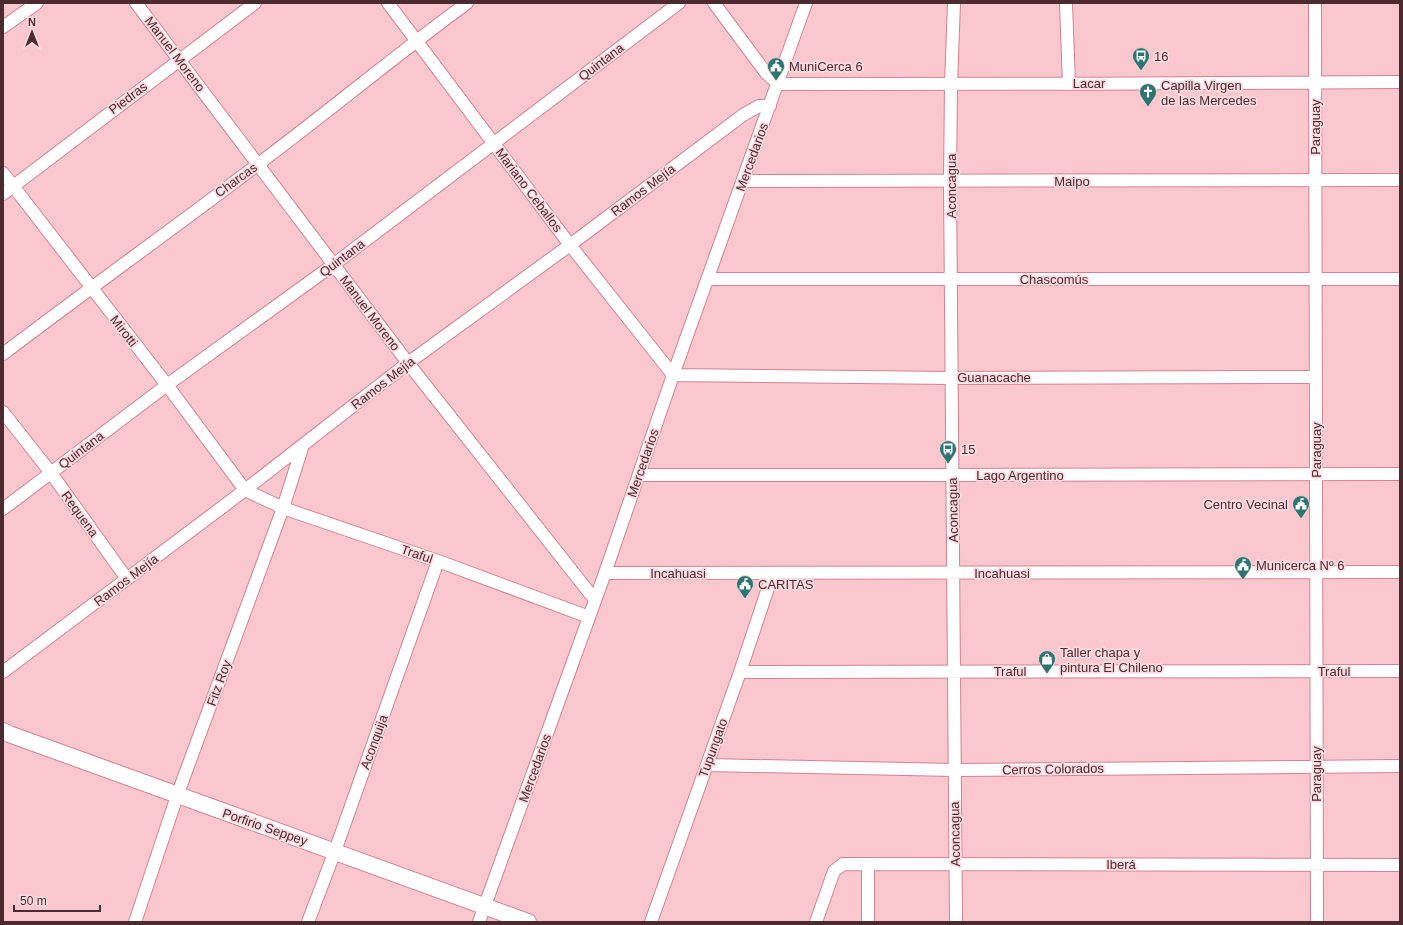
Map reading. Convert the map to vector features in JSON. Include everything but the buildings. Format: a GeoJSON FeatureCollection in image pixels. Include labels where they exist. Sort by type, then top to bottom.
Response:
{"type":"FeatureCollection","features":[{"type":"Feature","properties":{"kind":"main road","name":"Porfirio Seppey"},"geometry":{"type":"LineString","coordinates":[[3,731],[177,796],[335,851],[528,922]]}},
{"type":"Feature","properties":{"kind":"street"},"geometry":{"type":"LineString","coordinates":[[3,28],[37,3]]}},
{"type":"Feature","properties":{"kind":"street","name":"Manuel Moreno"},"geometry":{"type":"LineString","coordinates":[[136,3],[408,364],[595,600]]}},
{"type":"Feature","properties":{"kind":"street","name":"Piedras"},"geometry":{"type":"LineString","coordinates":[[3,194],[255,3]]}},
{"type":"Feature","properties":{"kind":"street","name":"Mariano Ceballos"},"geometry":{"type":"LineString","coordinates":[[388,3],[570,245],[673,375]]}},
{"type":"Feature","properties":{"kind":"street","name":"Charcas"},"geometry":{"type":"LineString","coordinates":[[3,354],[90,288],[258,165],[416,41],[467,3]]}},
{"type":"Feature","properties":{"kind":"street","name":"Quintana"},"geometry":{"type":"LineString","coordinates":[[3,509],[167,385],[333,265],[679,3]]}},
{"type":"Feature","properties":{"kind":"street"},"geometry":{"type":"LineString","coordinates":[[714,3],[766,73],[778,84]]}},
{"type":"Feature","properties":{"kind":"street","name":"Mercedarios"},"geometry":{"type":"LineString","coordinates":[[480,922],[806,3]]}},
{"type":"Feature","properties":{"kind":"street","name":"Aconcagua"},"geometry":{"type":"LineString","coordinates":[[954,3],[950,84],[950,181],[956,922]]}},
{"type":"Feature","properties":{"kind":"street","name":"Paraguay"},"geometry":{"type":"LineString","coordinates":[[1315,3],[1317,922]]}},
{"type":"Feature","properties":{"kind":"street"},"geometry":{"type":"LineString","coordinates":[[1066,4],[1069,84]]}},
{"type":"Feature","properties":{"kind":"street","name":"Lacar"},"geometry":{"type":"LineString","coordinates":[[778,84],[1400,82]]}},
{"type":"Feature","properties":{"kind":"street","name":"Ramos Mejía"},"geometry":{"type":"LineString","coordinates":[[3,672],[245,490],[408,364],[743,115],[759,106],[770,106]]}},
{"type":"Feature","properties":{"kind":"street","name":"Mirotti"},"geometry":{"type":"LineString","coordinates":[[3,173],[90,288],[167,385],[245,490]]}},
{"type":"Feature","properties":{"kind":"street","name":"Maipo"},"geometry":{"type":"LineString","coordinates":[[744,181],[1400,180]]}},
{"type":"Feature","properties":{"kind":"street","name":"Chascomús"},"geometry":{"type":"LineString","coordinates":[[708,279],[1400,279]]}},
{"type":"Feature","properties":{"kind":"street","name":"Guanacache"},"geometry":{"type":"LineString","coordinates":[[673,375],[952,378],[1315,377]]}},
{"type":"Feature","properties":{"kind":"street","name":"Requena"},"geometry":{"type":"LineString","coordinates":[[3,412],[51,473],[127,579]]}},
{"type":"Feature","properties":{"kind":"street","name":"Fitz Roy"},"geometry":{"type":"LineString","coordinates":[[135,922],[177,796],[283,508],[303,445]]}},
{"type":"Feature","properties":{"kind":"street","name":"Lago Argentino"},"geometry":{"type":"LineString","coordinates":[[640,474],[953,476],[1400,474]]}},
{"type":"Feature","properties":{"kind":"street","name":"Traful"},"geometry":{"type":"LineString","coordinates":[[245,490],[283,508],[438,561],[589,617]]}},
{"type":"Feature","properties":{"kind":"street","name":"Aconquija"},"geometry":{"type":"LineString","coordinates":[[308,922],[335,851],[438,561]]}},
{"type":"Feature","properties":{"kind":"street","name":"Incahuasi"},"geometry":{"type":"LineString","coordinates":[[605,573],[1400,572]]}},
{"type":"Feature","properties":{"kind":"street","name":"Tupungato"},"geometry":{"type":"LineString","coordinates":[[651,922],[740,672],[773,573]]}},
{"type":"Feature","properties":{"kind":"street","name":"Traful"},"geometry":{"type":"LineString","coordinates":[[740,672],[1400,671]]}},
{"type":"Feature","properties":{"kind":"street","name":"Cerros Colorados"},"geometry":{"type":"LineString","coordinates":[[707,764],[954,770],[1400,766]]}},
{"type":"Feature","properties":{"kind":"street","name":"Iberá"},"geometry":{"type":"LineString","coordinates":[[816,922],[834,871],[843,864],[1400,865]]}},
{"type":"Feature","properties":{"kind":"street"},"geometry":{"type":"LineString","coordinates":[[868,864],[868,922]]}},
{"type":"Feature","properties":{"kind":"place","name":"16"},"geometry":{"type":"Point","coordinates":[1141,71]}},
{"type":"Feature","properties":{"kind":"place","name":"MuniCerca 6"},"geometry":{"type":"Point","coordinates":[776,81]}},
{"type":"Feature","properties":{"kind":"place","name":"Capilla Virgen de las Mercedes"},"geometry":{"type":"Point","coordinates":[1148,107]}},
{"type":"Feature","properties":{"kind":"place","name":"15"},"geometry":{"type":"Point","coordinates":[948,464]}},
{"type":"Feature","properties":{"kind":"place","name":"Centro Vecinal"},"geometry":{"type":"Point","coordinates":[1301,519]}},
{"type":"Feature","properties":{"kind":"place","name":"Municerca Nº 6"},"geometry":{"type":"Point","coordinates":[1243,580]}},
{"type":"Feature","properties":{"kind":"place","name":"CARITAS"},"geometry":{"type":"Point","coordinates":[745,599]}},
{"type":"Feature","properties":{"kind":"place","name":"Taller chapa y pintura El Chileno"},"geometry":{"type":"Point","coordinates":[1047,674]}}]}
